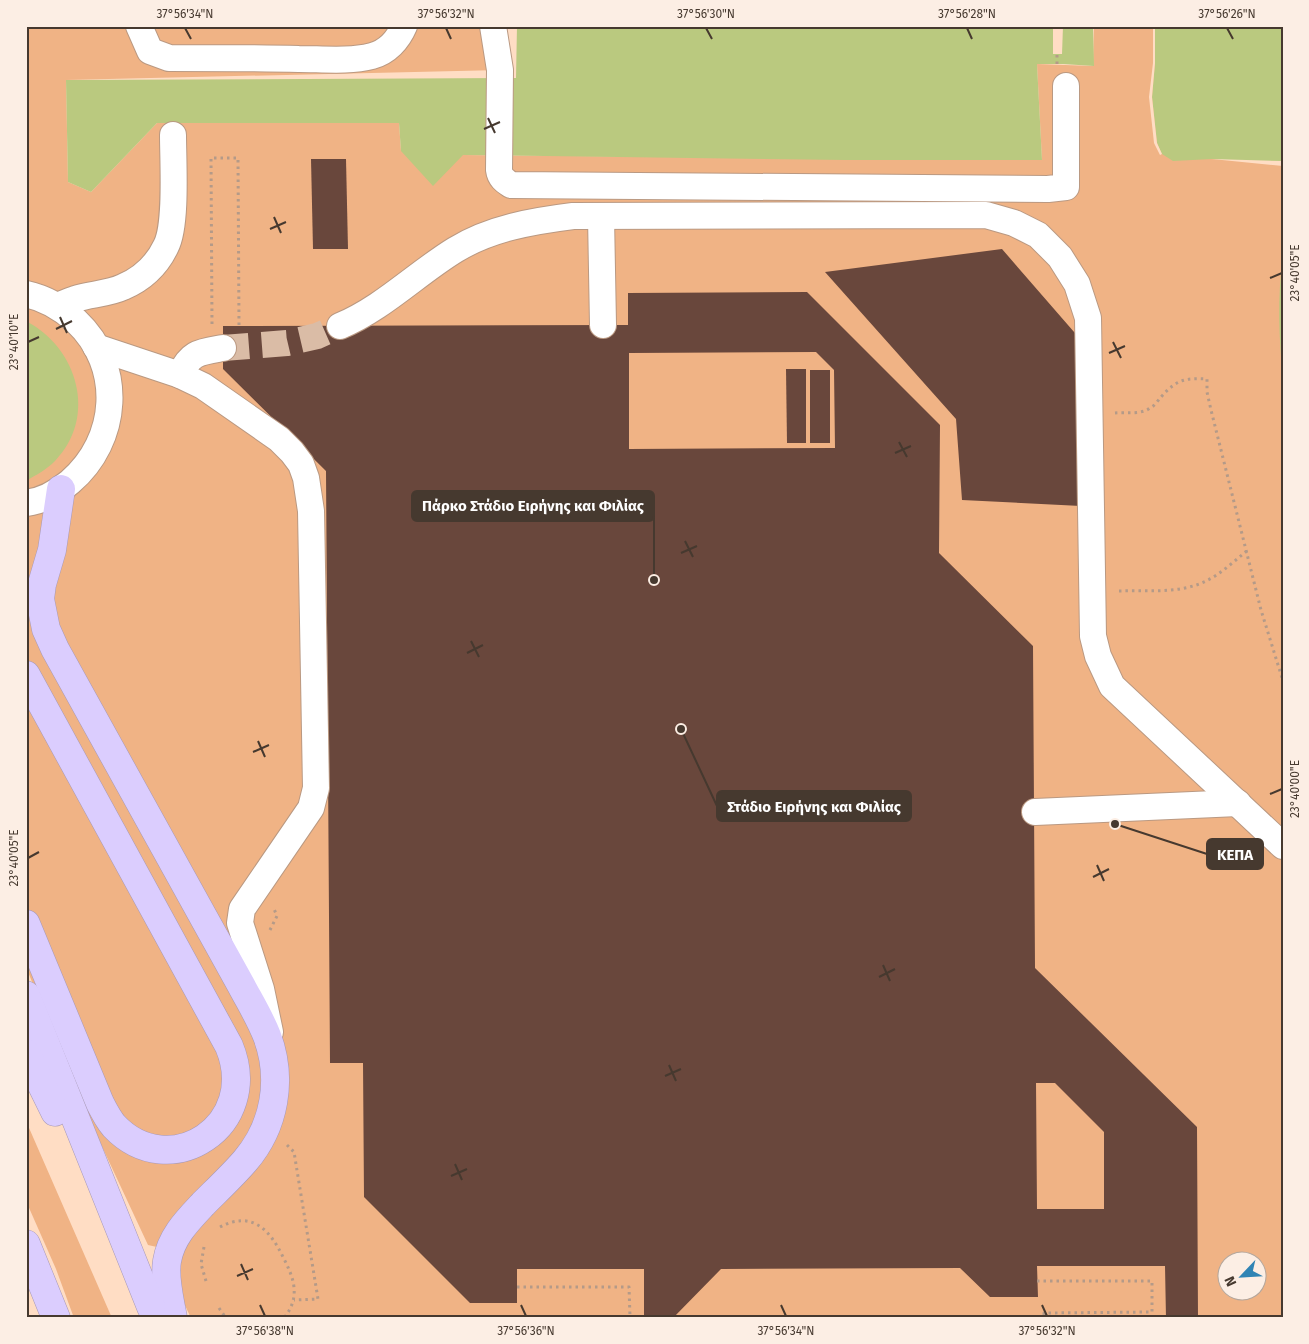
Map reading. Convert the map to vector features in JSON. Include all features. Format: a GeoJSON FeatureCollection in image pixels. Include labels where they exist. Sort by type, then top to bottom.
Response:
{"type":"FeatureCollection","features":[{"type":"Feature","properties":{"kind":"highway"},"geometry":{"type":"LineString","coordinates":[[61,489],[52,550],[42,584],[40,600],[46,629],[55,649],[267,1035],[275,1074],[274,1104],[261,1139],[246,1160],[182,1226],[171,1246],[167,1261],[167,1279],[160,1314]]}},
{"type":"Feature","properties":{"kind":"highway"},"geometry":{"type":"LineString","coordinates":[[26,675],[229,1046],[237,1074],[236,1093],[229,1111],[218,1127],[194,1144],[166,1149],[138,1143],[114,1126],[100,1103],[26,924]]}},
{"type":"Feature","properties":{"kind":"highway"},"geometry":{"type":"LineString","coordinates":[[26,995],[160,1314]]}},
{"type":"Feature","properties":{"kind":"highway"},"geometry":{"type":"LineString","coordinates":[[26,1053],[160,1314]]}},
{"type":"Feature","properties":{"kind":"highway"},"geometry":{"type":"LineString","coordinates":[[26,1244],[56,1318]]}},
{"type":"Feature","properties":{"kind":"street"},"geometry":{"type":"LineString","coordinates":[[139,26],[150,51],[169,58],[329,59],[371,56],[381,52],[392,45],[401,35],[404,26]]}},
{"type":"Feature","properties":{"kind":"street"},"geometry":{"type":"LineString","coordinates":[[493,26],[500,70],[499,170],[504,180],[511,185],[1066,187],[1062,75]]}},
{"type":"Feature","properties":{"kind":"street"},"geometry":{"type":"LineString","coordinates":[[57,306],[76,298],[98,295],[122,288],[140,279],[156,262],[167,244],[172,216],[173,135]]}},
{"type":"Feature","properties":{"kind":"street"},"geometry":{"type":"LineString","coordinates":[[340,326],[375,308],[429,267],[458,248],[486,235],[527,222],[573,216],[986,215],[1014,223],[1038,235],[1060,257],[1077,284],[1088,318],[1092,636],[1103,671],[1112,686],[1283,846]]}},
{"type":"Feature","properties":{"kind":"street"},"geometry":{"type":"LineString","coordinates":[[601,216],[603,325]]}},
{"type":"Feature","properties":{"kind":"street"},"geometry":{"type":"LineString","coordinates":[[26,503],[46,497],[61,489],[86,465],[100,443],[106,428],[110,400],[104,365],[96,347],[82,327],[57,306],[28,293]]}},
{"type":"Feature","properties":{"kind":"street"},"geometry":{"type":"LineString","coordinates":[[96,347],[180,375],[203,386],[279,439],[301,464],[306,478],[309,493],[314,798],[311,808],[242,909],[240,922],[261,989],[269,1024],[272,1053]]}},
{"type":"Feature","properties":{"kind":"street"},"geometry":{"type":"LineString","coordinates":[[180,375],[185,364],[192,357],[201,352],[218,349]]}},
{"type":"Feature","properties":{"kind":"street"},"geometry":{"type":"LineString","coordinates":[[1035,812],[1238,803]]}},
{"type":"Feature","properties":{"kind":"path"},"geometry":{"type":"LineString","coordinates":[[1057,54],[1062,75]]}},
{"type":"Feature","properties":{"kind":"path"},"geometry":{"type":"LineString","coordinates":[[218,349],[211,158],[238,158],[239,326]]}},
{"type":"Feature","properties":{"kind":"path"},"geometry":{"type":"LineString","coordinates":[[1120,412],[1141,413],[1150,409],[1178,381],[1189,378],[1207,379],[1211,410],[1246,551],[1261,610],[1283,682]]}},
{"type":"Feature","properties":{"kind":"path"},"geometry":{"type":"LineString","coordinates":[[1120,591],[1173,590],[1192,586],[1207,580],[1246,551]]}},
{"type":"Feature","properties":{"kind":"path"},"geometry":{"type":"LineString","coordinates":[[215,1230],[230,1223],[240,1221],[251,1222],[266,1230],[276,1242],[291,1273],[295,1289],[294,1300],[284,1318]]}},
{"type":"Feature","properties":{"kind":"path"},"geometry":{"type":"LineString","coordinates":[[205,1243],[201,1264],[206,1281]]}},
{"type":"Feature","properties":{"kind":"path"},"geometry":{"type":"LineString","coordinates":[[1037,1281],[1152,1281],[1152,1312],[1044,1313],[1044,1318]]}},
{"type":"Feature","properties":{"kind":"path"},"geometry":{"type":"LineString","coordinates":[[517,1287],[629,1287],[630,1317],[534,1318]]}},
{"type":"Feature","properties":{"kind":"path"},"geometry":{"type":"LineString","coordinates":[[294,1300],[318,1299]]}},
{"type":"Feature","properties":{"kind":"path"},"geometry":{"type":"LineString","coordinates":[[219,1308],[226,1318]]}},
{"type":"Feature","properties":{"kind":"shaded area"},"geometry":{"type":"Polygon","coordinates":[[[26,26],[500,26],[500,70],[66,80],[68,182],[91,192],[157,123],[399,123],[401,151],[463,155],[1042,160],[1037,64],[1093,66],[1094,26],[1153,26],[1162,154],[1283,166],[1283,1318],[191,1318],[157,1247],[148,1245],[77,1093],[26,967],[26,26]]]}},
{"type":"Feature","properties":{"kind":"shaded area"},"geometry":{"type":"Polygon","coordinates":[[[517,26],[1093,26],[1094,66],[1037,64],[1042,160],[846,160],[463,155],[433,186],[401,151],[399,123],[157,123],[91,192],[68,182],[66,80],[516,78],[517,26]]]}},
{"type":"Feature","properties":{"kind":"shaded area"},"geometry":{"type":"Polygon","coordinates":[[[1155,26],[1283,26],[1283,161],[1212,159],[1173,161],[1162,154],[1157,143],[1152,97],[1155,63],[1155,26]]]}},
{"type":"Feature","properties":{"kind":"shaded area"},"geometry":{"type":"Polygon","coordinates":[[[1283,256],[1283,380],[1279,318],[1283,256]]]}},
{"type":"Feature","properties":{"kind":"shaded area"},"geometry":{"type":"Polygon","coordinates":[[[26,321],[44,333],[59,348],[69,366],[76,385],[78,404],[76,424],[68,443],[52,464],[26,481],[26,321]]]}},
{"type":"Feature","properties":{"kind":"shaded area"},"geometry":{"type":"Polygon","coordinates":[[[26,1121],[112,1318],[74,1318],[56,1269],[26,1201],[26,1121]]]}},
{"type":"Feature","properties":{"kind":"pier"},"geometry":{"type":"Polygon","coordinates":[[[1053,26],[1063,26],[1062,54],[1053,54],[1053,26]]]}},
{"type":"Feature","properties":{"kind":"pier"},"geometry":{"type":"Polygon","coordinates":[[[1153,26],[1155,26],[1155,63],[1152,97],[1157,143],[1162,154],[1160,155],[1154,143],[1149,97],[1153,63],[1153,26]]]}},
{"type":"Feature","properties":{"kind":"building"},"geometry":{"type":"Polygon","coordinates":[[[311,159],[346,159],[348,249],[313,249],[311,159]]]}},
{"type":"Feature","properties":{"kind":"building"},"geometry":{"type":"Polygon","coordinates":[[[1002,249],[1081,340],[1081,506],[962,500],[956,419],[825,272],[1002,249]]]}},
{"type":"Feature","properties":{"kind":"building"},"geometry":{"type":"Polygon","coordinates":[[[807,292],[940,425],[939,553],[1033,646],[1035,968],[1197,1127],[1198,1318],[1166,1318],[1165,1266],[1037,1266],[1038,1297],[990,1297],[960,1268],[721,1269],[673,1318],[644,1318],[644,1269],[517,1269],[517,1303],[470,1303],[364,1197],[363,1063],[330,1063],[326,471],[223,369],[223,326],[628,325],[628,293],[807,292]],[[816,352],[629,353],[629,449],[835,448],[834,370],[816,352]],[[1036,1083],[1037,1209],[1104,1209],[1104,1132],[1055,1083],[1036,1083]]]}},
{"type":"Feature","properties":{"kind":"building"},"geometry":{"type":"Polygon","coordinates":[[[786,369],[806,369],[806,443],[787,443],[786,369]]]}},
{"type":"Feature","properties":{"kind":"building"},"geometry":{"type":"Polygon","coordinates":[[[810,370],[830,370],[830,443],[810,443],[810,370]]]}},
{"type":"Feature","properties":{"kind":"tunnel"},"geometry":{"type":"LineString","coordinates":[[223,348],[287,343],[317,336],[340,326]]}},
{"type":"Feature","properties":{"kind":"place","name":"Πάρκο Στάδιο Ειρήνης και Φιλίας"},"geometry":{"type":"Point","coordinates":[654,580]}},
{"type":"Feature","properties":{"kind":"place","name":"Στάδιο Ειρήνης και Φιλίας"},"geometry":{"type":"Point","coordinates":[681,729]}},
{"type":"Feature","properties":{"kind":"place","name":"ΚΕΠΑ"},"geometry":{"type":"Point","coordinates":[1115,824]}}]}
